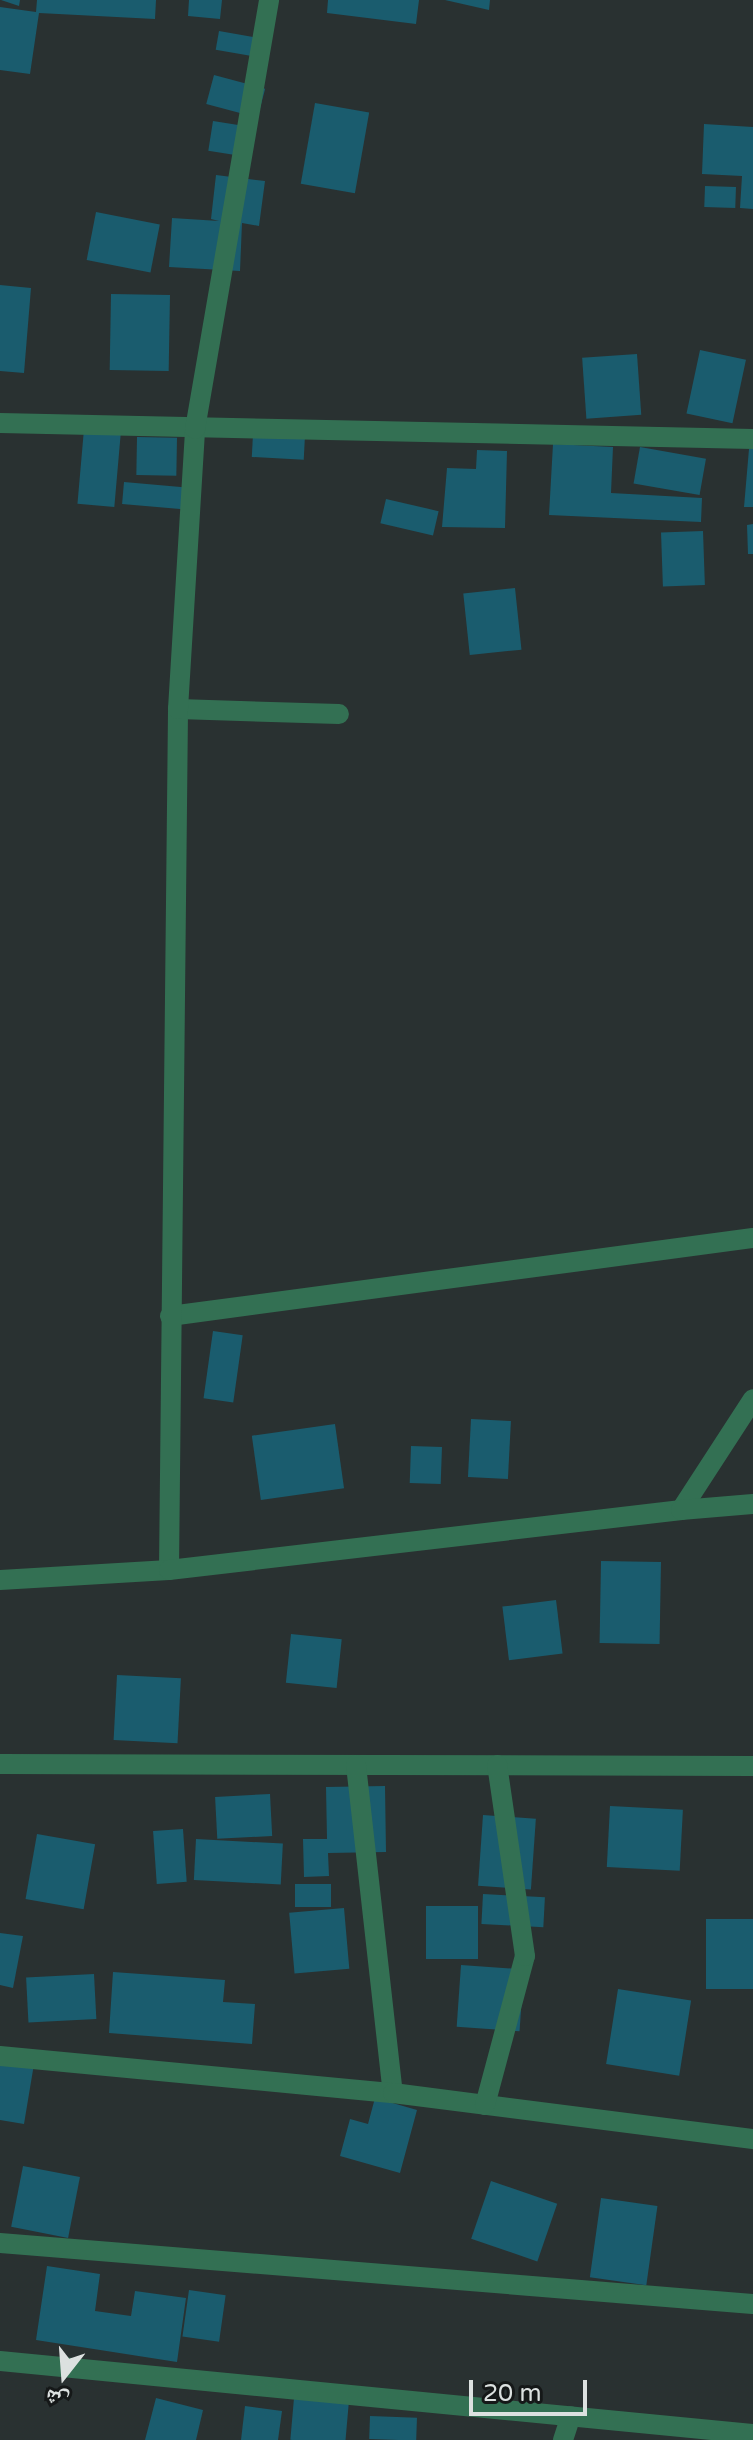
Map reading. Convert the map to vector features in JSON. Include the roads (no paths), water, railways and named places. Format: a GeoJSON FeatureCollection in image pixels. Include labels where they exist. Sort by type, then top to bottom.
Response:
{"type":"FeatureCollection","features":[{"type":"Feature","properties":{"kind":"street"},"geometry":{"type":"LineString","coordinates":[[169,1570],[178,709],[195,429],[269,0]]}},
{"type":"Feature","properties":{"kind":"street"},"geometry":{"type":"LineString","coordinates":[[0,423],[753,439]]}},
{"type":"Feature","properties":{"kind":"street"},"geometry":{"type":"LineString","coordinates":[[178,709],[339,714]]}},
{"type":"Feature","properties":{"kind":"street"},"geometry":{"type":"LineString","coordinates":[[170,1316],[753,1238]]}},
{"type":"Feature","properties":{"kind":"street"},"geometry":{"type":"LineString","coordinates":[[681,1510],[753,1399]]}},
{"type":"Feature","properties":{"kind":"street"},"geometry":{"type":"LineString","coordinates":[[0,1580],[169,1570],[753,1504]]}},
{"type":"Feature","properties":{"kind":"street"},"geometry":{"type":"LineString","coordinates":[[0,1764],[753,1766]]}},
{"type":"Feature","properties":{"kind":"street"},"geometry":{"type":"LineString","coordinates":[[356,1765],[393,2093]]}},
{"type":"Feature","properties":{"kind":"street"},"geometry":{"type":"LineString","coordinates":[[485,2105],[525,1956],[497,1765]]}},
{"type":"Feature","properties":{"kind":"street"},"geometry":{"type":"LineString","coordinates":[[0,2056],[393,2093],[753,2139]]}},
{"type":"Feature","properties":{"kind":"street"},"geometry":{"type":"LineString","coordinates":[[0,2243],[753,2304]]}},
{"type":"Feature","properties":{"kind":"street"},"geometry":{"type":"LineString","coordinates":[[0,2361],[753,2434]]}},
{"type":"Feature","properties":{"kind":"street"},"geometry":{"type":"LineString","coordinates":[[563,2440],[571,2416]]}}]}
